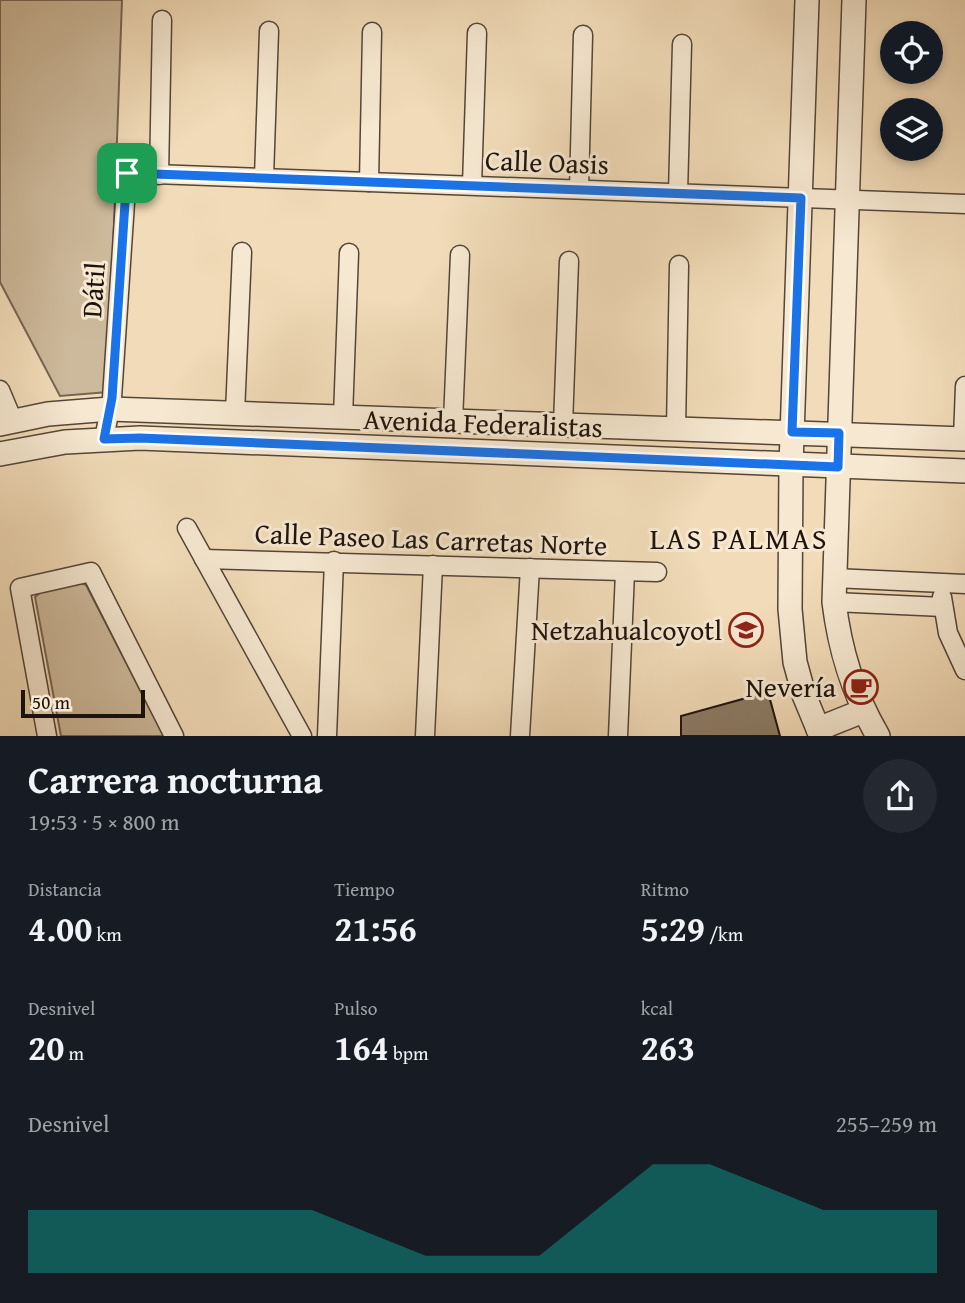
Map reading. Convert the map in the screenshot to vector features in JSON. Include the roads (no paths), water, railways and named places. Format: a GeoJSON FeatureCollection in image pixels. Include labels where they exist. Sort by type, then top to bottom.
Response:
{"type":"FeatureCollection","features":[{"type":"Feature","properties":{"kind":"street"},"geometry":{"type":"LineString","coordinates":[[807,0],[791,465],[791,635],[804,695],[820,733],[863,711]]}},
{"type":"Feature","properties":{"kind":"street"},"geometry":{"type":"LineString","coordinates":[[854,0],[834,602],[848,674],[863,711],[878,736]]}},
{"type":"Feature","properties":{"kind":"street"},"geometry":{"type":"LineString","coordinates":[[159,175],[162,20]]}},
{"type":"Feature","properties":{"kind":"street"},"geometry":{"type":"LineString","coordinates":[[264,177],[269,31]]}},
{"type":"Feature","properties":{"kind":"street"},"geometry":{"type":"LineString","coordinates":[[369,181],[372,32]]}},
{"type":"Feature","properties":{"kind":"street"},"geometry":{"type":"LineString","coordinates":[[472,185],[477,33]]}},
{"type":"Feature","properties":{"kind":"street"},"geometry":{"type":"LineString","coordinates":[[579,189],[583,35]]}},
{"type":"Feature","properties":{"kind":"street"},"geometry":{"type":"LineString","coordinates":[[678,193],[682,44]]}},
{"type":"Feature","properties":{"kind":"street","name":"Calle Oasis"},"geometry":{"type":"LineString","coordinates":[[127,173],[965,204]]}},
{"type":"Feature","properties":{"kind":"street","name":"Dátil"},"geometry":{"type":"LineString","coordinates":[[104,439],[110,409],[127,173]]}},
{"type":"Feature","properties":{"kind":"street"},"geometry":{"type":"LineString","coordinates":[[235,414],[243,252]]}},
{"type":"Feature","properties":{"kind":"street"},"geometry":{"type":"LineString","coordinates":[[343,417],[349,253]]}},
{"type":"Feature","properties":{"kind":"street"},"geometry":{"type":"LineString","coordinates":[[453,421],[460,255]]}},
{"type":"Feature","properties":{"kind":"street"},"geometry":{"type":"LineString","coordinates":[[563,425],[569,261]]}},
{"type":"Feature","properties":{"kind":"street"},"geometry":{"type":"LineString","coordinates":[[676,428],[679,265]]}},
{"type":"Feature","properties":{"kind":"street"},"geometry":{"type":"LineString","coordinates":[[964,438],[965,386]]}},
{"type":"Feature","properties":{"kind":"street"},"geometry":{"type":"LineString","coordinates":[[0,390],[7,422]]}},
{"type":"Feature","properties":{"kind":"street","name":"Avenida Federalistas"},"geometry":{"type":"LineString","coordinates":[[7,422],[48,414],[110,409],[964,438]]}},
{"type":"Feature","properties":{"kind":"street","name":"Avenida Federalistas"},"geometry":{"type":"LineString","coordinates":[[0,454],[65,442],[140,438],[965,471]]}},
{"type":"Feature","properties":{"kind":"street"},"geometry":{"type":"LineString","coordinates":[[187,528],[302,736]]}},
{"type":"Feature","properties":{"kind":"street","name":"Calle Paseo Las Carretas Norte"},"geometry":{"type":"LineString","coordinates":[[204,559],[657,572]]}},
{"type":"Feature","properties":{"kind":"street"},"geometry":{"type":"LineString","coordinates":[[327,736],[334,561]]}},
{"type":"Feature","properties":{"kind":"street"},"geometry":{"type":"LineString","coordinates":[[425,736],[433,565]]}},
{"type":"Feature","properties":{"kind":"street"},"geometry":{"type":"LineString","coordinates":[[520,736],[530,568]]}},
{"type":"Feature","properties":{"kind":"street"},"geometry":{"type":"LineString","coordinates":[[47,736],[20,588],[91,572],[174,736]]}},
{"type":"Feature","properties":{"kind":"street"},"geometry":{"type":"LineString","coordinates":[[618,736],[625,572]]}},
{"type":"Feature","properties":{"kind":"street"},"geometry":{"type":"LineString","coordinates":[[834,578],[965,584]]}},
{"type":"Feature","properties":{"kind":"street"},"geometry":{"type":"LineString","coordinates":[[941,583],[948,634],[965,670]]}},
{"type":"Feature","properties":{"kind":"street"},"geometry":{"type":"LineString","coordinates":[[834,602],[943,607]]}},
{"type":"Feature","properties":{"kind":"place","name":"Netzahualcoyotl"},"geometry":{"type":"Point","coordinates":[746,630]}},
{"type":"Feature","properties":{"kind":"place","name":"Nevería"},"geometry":{"type":"Point","coordinates":[861,687]}},
{"type":"Feature","properties":{"kind":"district","name":"LAS PALMAS"},"geometry":{"type":"Point","coordinates":[739,539]}}]}
